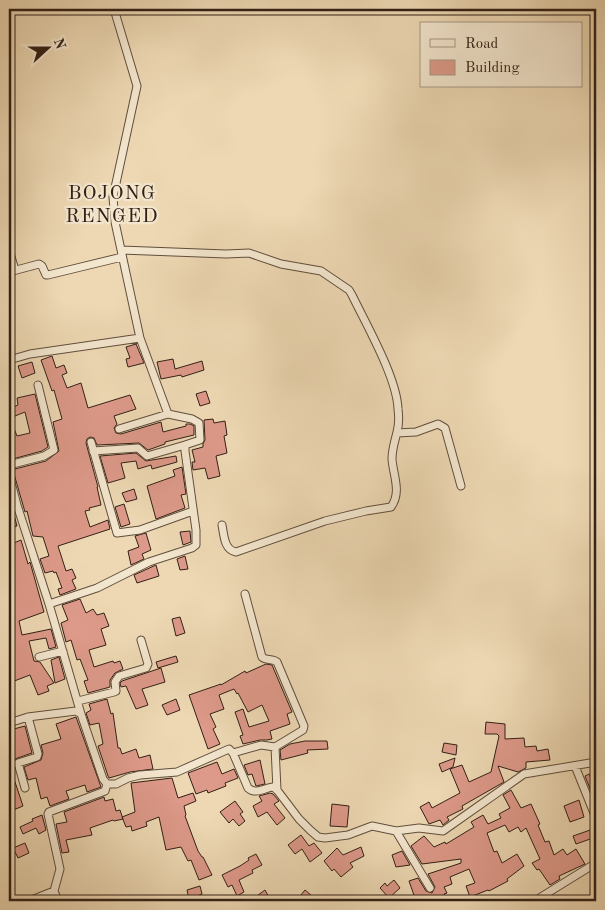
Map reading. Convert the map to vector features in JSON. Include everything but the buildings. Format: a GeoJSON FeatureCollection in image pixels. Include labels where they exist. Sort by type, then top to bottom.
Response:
{"type":"FeatureCollection","features":[{"type":"Feature","properties":{"kind":"street"},"geometry":{"type":"LineString","coordinates":[[114,9],[137,86],[113,197],[115,222],[140,338],[168,414]]}},
{"type":"Feature","properties":{"kind":"street"},"geometry":{"type":"LineString","coordinates":[[9,250],[12,271],[39,264],[42,266],[45,275],[48,276],[122,254],[249,254],[281,264],[326,274],[349,290],[378,349],[396,394],[398,410],[397,432],[392,456],[396,474],[394,503],[391,507],[366,510],[325,521],[236,552],[231,551],[227,547],[222,525]]}},
{"type":"Feature","properties":{"kind":"street"},"geometry":{"type":"LineString","coordinates":[[9,360],[30,354],[140,338]]}},
{"type":"Feature","properties":{"kind":"street"},"geometry":{"type":"LineString","coordinates":[[9,465],[44,456],[54,450],[38,385]]}},
{"type":"Feature","properties":{"kind":"street"},"geometry":{"type":"LineString","coordinates":[[93,451],[138,448],[147,456],[200,440],[198,423],[192,418],[168,414],[119,429]]}},
{"type":"Feature","properties":{"kind":"street"},"geometry":{"type":"LineString","coordinates":[[397,432],[416,432],[438,424],[443,426],[461,486]]}},
{"type":"Feature","properties":{"kind":"street"},"geometry":{"type":"LineString","coordinates":[[90,442],[117,533],[140,530],[193,511]]}},
{"type":"Feature","properties":{"kind":"street"},"geometry":{"type":"LineString","coordinates":[[49,604],[97,588],[149,562],[196,546],[197,540],[185,445]]}},
{"type":"Feature","properties":{"kind":"street"},"geometry":{"type":"LineString","coordinates":[[9,475],[16,505],[49,604],[81,714],[107,784],[105,791],[48,814],[60,869],[54,891],[58,901]]}},
{"type":"Feature","properties":{"kind":"street"},"geometry":{"type":"LineString","coordinates":[[9,507],[16,505]]}},
{"type":"Feature","properties":{"kind":"street"},"geometry":{"type":"LineString","coordinates":[[233,753],[261,745],[275,747],[301,733],[304,726],[277,662],[265,660],[262,657],[245,594]]}},
{"type":"Feature","properties":{"kind":"street"},"geometry":{"type":"LineString","coordinates":[[78,701],[114,692],[116,691],[116,682],[119,676],[146,668],[148,664],[141,640]]}},
{"type":"Feature","properties":{"kind":"street"},"geometry":{"type":"LineString","coordinates":[[39,657],[63,651]]}},
{"type":"Feature","properties":{"kind":"street"},"geometry":{"type":"LineString","coordinates":[[9,723],[28,717],[76,711],[81,714]]}},
{"type":"Feature","properties":{"kind":"street"},"geometry":{"type":"LineString","coordinates":[[25,788],[18,763],[38,754],[28,717]]}},
{"type":"Feature","properties":{"kind":"street"},"geometry":{"type":"LineString","coordinates":[[275,747],[277,790]]}},
{"type":"Feature","properties":{"kind":"street"},"geometry":{"type":"LineString","coordinates":[[107,784],[116,784],[140,775],[177,772],[218,755],[227,749],[233,753],[251,791],[256,792],[270,787],[277,790],[299,819],[318,837],[325,838],[348,835],[372,826],[396,831],[419,828],[445,830],[524,774],[596,762]]}},
{"type":"Feature","properties":{"kind":"street"},"geometry":{"type":"LineString","coordinates":[[575,766],[596,818]]}},
{"type":"Feature","properties":{"kind":"street"},"geometry":{"type":"LineString","coordinates":[[396,831],[430,888]]}},
{"type":"Feature","properties":{"kind":"street"},"geometry":{"type":"LineString","coordinates":[[536,901],[596,863]]}},
{"type":"Feature","properties":{"kind":"street"},"geometry":{"type":"LineString","coordinates":[[29,901],[54,891]]}},
{"type":"Feature","properties":{"kind":"district","name":"BOJONG RENGED"},"geometry":{"type":"Point","coordinates":[112,206]}}]}
